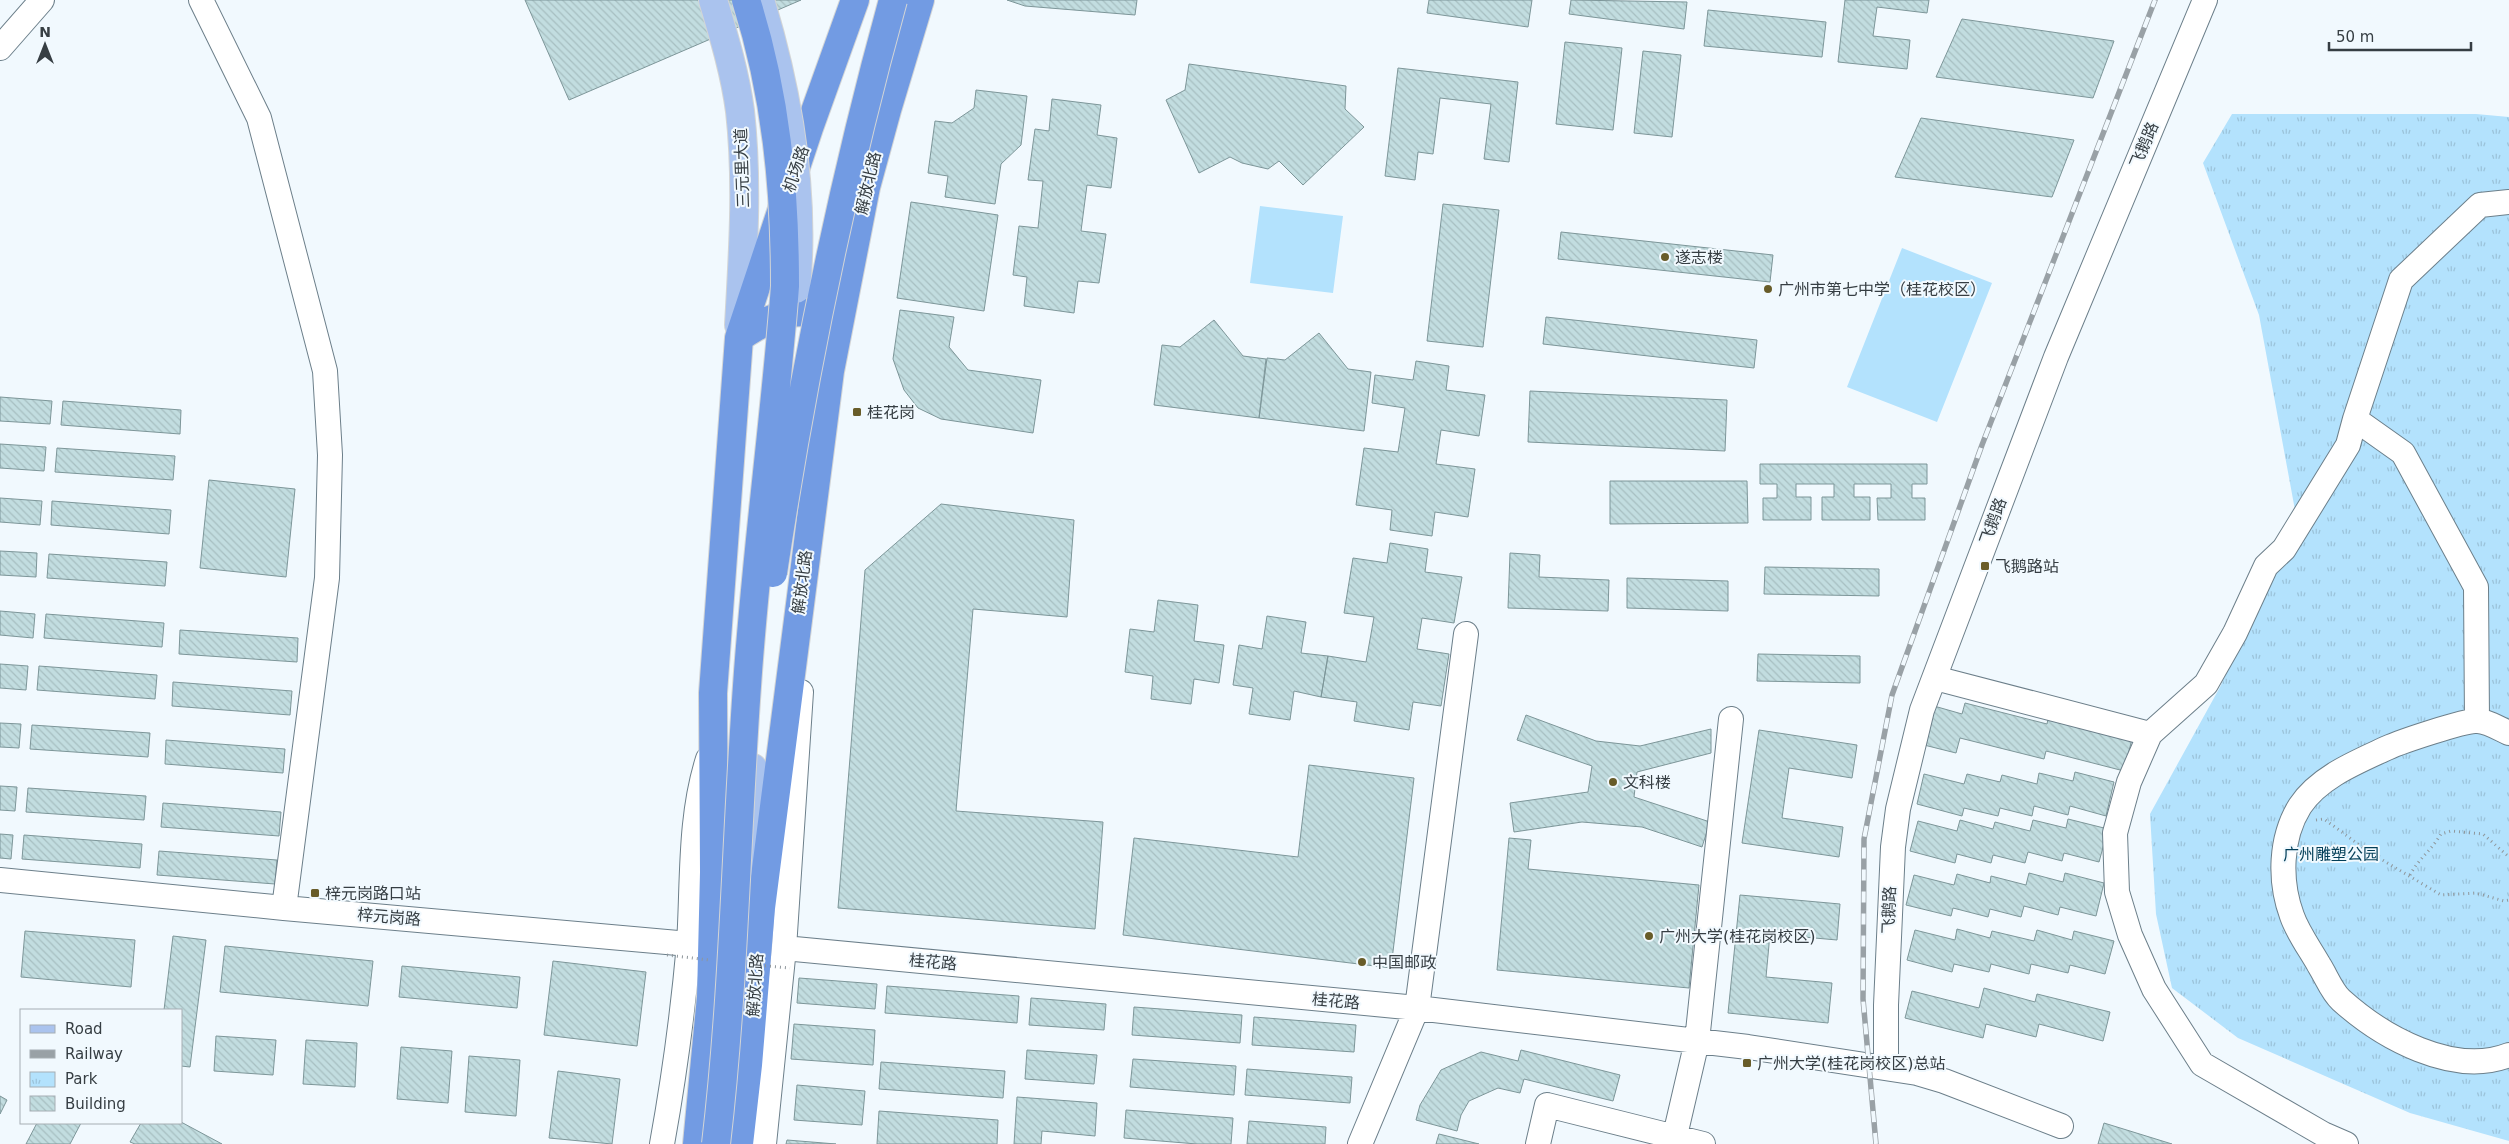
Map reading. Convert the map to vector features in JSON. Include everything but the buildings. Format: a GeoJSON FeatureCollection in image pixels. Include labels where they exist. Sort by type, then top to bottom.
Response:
{"type":"FeatureCollection","features":[{"type":"Feature","properties":{"kind":"highway"},"geometry":{"type":"LineString","coordinates":[[716,1144],[730,995],[738,817],[751,622],[785,286],[785,234],[778,142],[765,66],[746,0]]}},
{"type":"Feature","properties":{"kind":"highway"},"geometry":{"type":"LineString","coordinates":[[738,817],[778,538],[819,306],[851,158],[894,0]]}},
{"type":"Feature","properties":{"kind":"highway"},"geometry":{"type":"LineString","coordinates":[[854,3],[855,18],[862,31],[880,41],[894,40],[911,29],[920,0]]}},
{"type":"Feature","properties":{"kind":"highway","name":"机场路"},"geometry":{"type":"LineString","coordinates":[[739,338],[812,120],[854,3]]}},
{"type":"Feature","properties":{"kind":"highway","name":"解放北路"},"geometry":{"type":"LineString","coordinates":[[740,1144],[761,908],[814,493],[837,334],[866,187],[911,29]]}},
{"type":"Feature","properties":{"kind":"highway"},"geometry":{"type":"LineString","coordinates":[[697,1144],[711,988],[714,872],[712,744],[716,650],[739,338],[761,323],[781,314],[801,312],[822,317],[837,334]]}},
{"type":"Feature","properties":{"kind":"main road","name":"三元里大道"},"geometry":{"type":"LineString","coordinates":[[713,0],[733,72],[742,141],[744,201],[739,338]]}},
{"type":"Feature","properties":{"kind":"main road"},"geometry":{"type":"LineString","coordinates":[[760,0],[769,29],[787,114],[795,165],[798,208],[796,285],[754,736],[753,793],[761,908]]}},
{"type":"Feature","properties":{"kind":"street"},"geometry":{"type":"LineString","coordinates":[[0,48],[42,0]]}},
{"type":"Feature","properties":{"kind":"street"},"geometry":{"type":"LineString","coordinates":[[201,0],[259,118],[325,371],[330,455],[327,578],[284,908]]}},
{"type":"Feature","properties":{"kind":"street","name":"飞鹅路"},"geometry":{"type":"LineString","coordinates":[[1886,1067],[1890,881],[1898,809],[1913,740],[2056,357],[2205,0]]}},
{"type":"Feature","properties":{"kind":"street"},"geometry":{"type":"LineString","coordinates":[[2346,1144],[2323,1134],[2202,1064],[2154,989],[2130,935],[2117,892],[2115,833],[2129,782],[2150,734],[2206,684],[2235,633],[2266,566],[2284,549],[2348,445],[2401,280],[2480,205],[2509,202]]}},
{"type":"Feature","properties":{"kind":"street"},"geometry":{"type":"LineString","coordinates":[[2355,419],[2403,453],[2476,587],[2477,721]]}},
{"type":"Feature","properties":{"kind":"street"},"geometry":{"type":"LineString","coordinates":[[764,1144],[784,948],[814,493]]}},
{"type":"Feature","properties":{"kind":"street"},"geometry":{"type":"LineString","coordinates":[[1360,1144],[1417,1008],[1466,634]]}},
{"type":"Feature","properties":{"kind":"street"},"geometry":{"type":"LineString","coordinates":[[1935,678],[2150,734]]}},
{"type":"Feature","properties":{"kind":"street"},"geometry":{"type":"LineString","coordinates":[[1674,1141],[1697,1040],[1731,719]]}},
{"type":"Feature","properties":{"kind":"street"},"geometry":{"type":"LineString","coordinates":[[2509,733],[2477,721],[2393,746],[2347,767],[2318,786],[2300,806],[2286,838],[2283,876],[2292,915],[2339,999],[2386,1034],[2425,1052],[2464,1061],[2499,1059],[2509,1055]]}},
{"type":"Feature","properties":{"kind":"street"},"geometry":{"type":"LineString","coordinates":[[662,1144],[674,1072],[688,944],[699,795],[712,744]]}},
{"type":"Feature","properties":{"kind":"street","name":"梓元岗路"},"geometry":{"type":"LineString","coordinates":[[0,880],[284,908],[688,944]]}},
{"type":"Feature","properties":{"kind":"street","name":"桂花路"},"geometry":{"type":"LineString","coordinates":[[784,948],[1417,1008],[1697,1040],[1886,1067],[1944,1081],[2061,1126]]}},
{"type":"Feature","properties":{"kind":"street"},"geometry":{"type":"LineString","coordinates":[[1538,1144],[1547,1105],[1674,1141],[1703,1144]]}},
{"type":"Feature","properties":{"kind":"path"},"geometry":{"type":"LineString","coordinates":[[2293,821],[2324,819],[2369,852],[2441,895],[2476,893],[2504,901],[2509,900]]}},
{"type":"Feature","properties":{"kind":"path"},"geometry":{"type":"LineString","coordinates":[[2410,875],[2418,860],[2433,849],[2441,834],[2451,831],[2483,834],[2509,857]]}},
{"type":"Feature","properties":{"kind":"green space","name":"广州雕塑公园"},"geometry":{"type":"Polygon","coordinates":[[[2232,114],[2476,114],[2509,117],[2509,1141],[2410,1113],[2238,1038],[2172,988],[2156,914],[2150,814],[2220,687],[2297,521],[2259,315],[2203,163],[2232,114]]]}},
{"type":"Feature","properties":{"kind":"green space"},"geometry":{"type":"Polygon","coordinates":[[[1260,206],[1343,216],[1333,293],[1250,283],[1260,206]]]}},
{"type":"Feature","properties":{"kind":"green space"},"geometry":{"type":"Polygon","coordinates":[[[1902,248],[1992,283],[1937,422],[1847,387],[1902,248]]]}},
{"type":"Feature","properties":{"kind":"railway"},"geometry":{"type":"LineString","coordinates":[[1876,1144],[1863,999],[1864,839],[1892,695],[1982,445],[2155,0]]}},
{"type":"Feature","properties":{"kind":"place","name":"遂志楼"},"geometry":{"type":"Point","coordinates":[1665,257]}},
{"type":"Feature","properties":{"kind":"place","name":"广州市第七中学（桂花校区）"},"geometry":{"type":"Point","coordinates":[1768,289]}},
{"type":"Feature","properties":{"kind":"place","name":"桂花岗"},"geometry":{"type":"Point","coordinates":[857,412]}},
{"type":"Feature","properties":{"kind":"place","name":"飞鹅路站"},"geometry":{"type":"Point","coordinates":[1985,566]}},
{"type":"Feature","properties":{"kind":"place","name":"文科楼"},"geometry":{"type":"Point","coordinates":[1613,782]}},
{"type":"Feature","properties":{"kind":"place","name":"梓元岗路口站"},"geometry":{"type":"Point","coordinates":[315,893]}},
{"type":"Feature","properties":{"kind":"place","name":"广州大学(桂花岗校区)"},"geometry":{"type":"Point","coordinates":[1649,936]}},
{"type":"Feature","properties":{"kind":"place","name":"中国邮政"},"geometry":{"type":"Point","coordinates":[1362,962]}},
{"type":"Feature","properties":{"kind":"place","name":"广州大学(桂花岗校区)总站"},"geometry":{"type":"Point","coordinates":[1747,1063]}}]}
